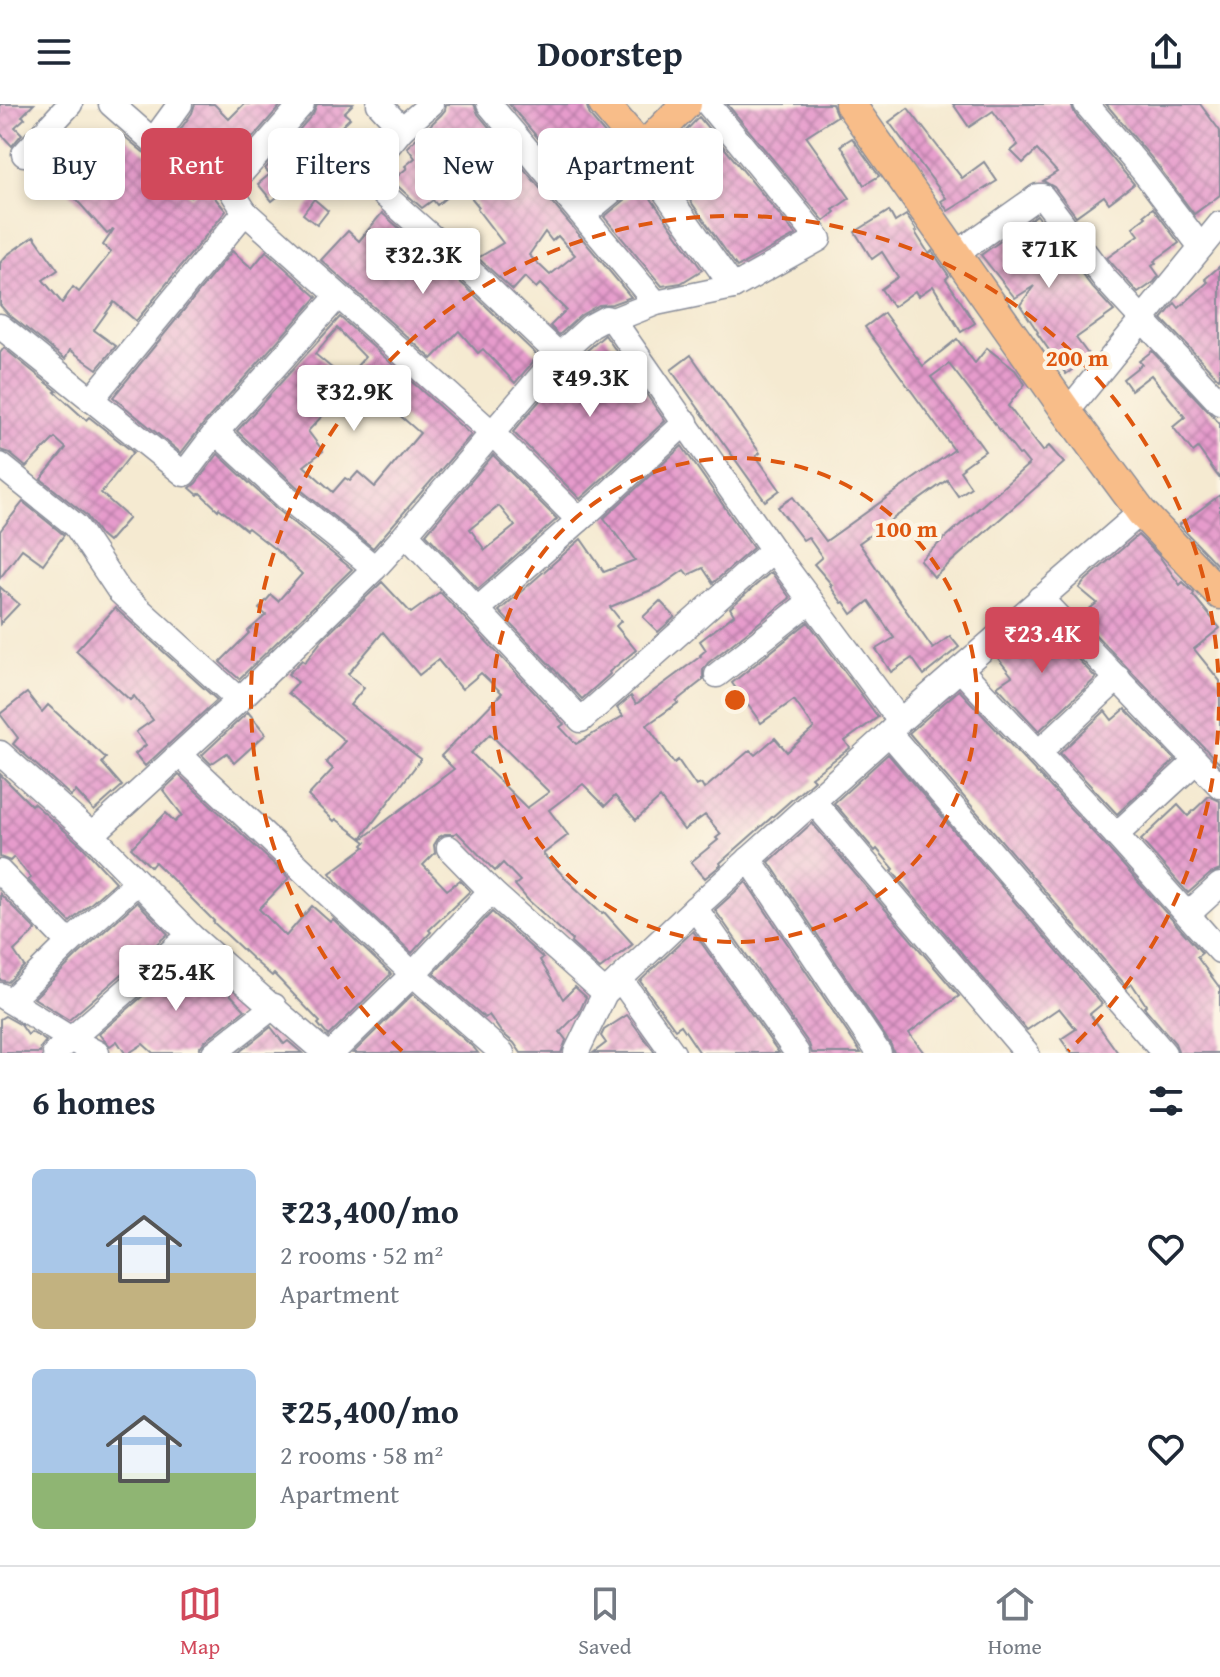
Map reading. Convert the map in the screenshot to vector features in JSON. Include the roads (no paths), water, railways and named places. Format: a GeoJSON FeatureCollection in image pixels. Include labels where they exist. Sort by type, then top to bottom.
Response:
{"type":"FeatureCollection","features":[{"type":"Feature","properties":{"kind":"main road"},"geometry":{"type":"LineString","coordinates":[[604,104],[624,128]]}},
{"type":"Feature","properties":{"kind":"main road"},"geometry":{"type":"LineString","coordinates":[[667,128],[686,104]]}},
{"type":"Feature","properties":{"kind":"main road"},"geometry":{"type":"LineString","coordinates":[[850,104],[1141,512],[1220,594]]}},
{"type":"Feature","properties":{"kind":"street"},"geometry":{"type":"LineString","coordinates":[[48,128],[70,104]]}},
{"type":"Feature","properties":{"kind":"street"},"geometry":{"type":"LineString","coordinates":[[111,104],[153,141],[180,104]]}},
{"type":"Feature","properties":{"kind":"street"},"geometry":{"type":"LineString","coordinates":[[302,104],[229,187],[245,212],[492,433],[579,520]]}},
{"type":"Feature","properties":{"kind":"street"},"geometry":{"type":"LineString","coordinates":[[379,104],[402,129]]}},
{"type":"Feature","properties":{"kind":"street"},"geometry":{"type":"LineString","coordinates":[[431,104],[402,129],[365,174],[559,355]]}},
{"type":"Feature","properties":{"kind":"street"},"geometry":{"type":"LineString","coordinates":[[489,104],[656,303]]}},
{"type":"Feature","properties":{"kind":"street"},"geometry":{"type":"LineString","coordinates":[[92,835],[239,700],[375,568],[559,355],[591,326],[606,318],[613,320],[656,303],[733,287],[819,239],[708,104]]}},
{"type":"Feature","properties":{"kind":"street"},"geometry":{"type":"LineString","coordinates":[[1086,104],[1144,172],[1201,247]]}},
{"type":"Feature","properties":{"kind":"street"},"geometry":{"type":"LineString","coordinates":[[956,254],[1042,196],[1104,278],[1220,403]]}},
{"type":"Feature","properties":{"kind":"street"},"geometry":{"type":"LineString","coordinates":[[583,215],[598,200]]}},
{"type":"Feature","properties":{"kind":"street"},"geometry":{"type":"LineString","coordinates":[[676,200],[733,287]]}},
{"type":"Feature","properties":{"kind":"street"},"geometry":{"type":"LineString","coordinates":[[91,400],[245,212]]}},
{"type":"Feature","properties":{"kind":"street"},"geometry":{"type":"LineString","coordinates":[[1067,412],[1220,224]]}},
{"type":"Feature","properties":{"kind":"street"},"geometry":{"type":"LineString","coordinates":[[0,326],[184,474],[216,432],[338,296]]}},
{"type":"Feature","properties":{"kind":"street"},"geometry":{"type":"LineString","coordinates":[[613,320],[811,601],[895,727],[1150,1049]]}},
{"type":"Feature","properties":{"kind":"street"},"geometry":{"type":"LineString","coordinates":[[478,609],[686,422]]}},
{"type":"Feature","properties":{"kind":"street"},"geometry":{"type":"LineString","coordinates":[[216,432],[286,497],[375,568]]}},
{"type":"Feature","properties":{"kind":"street"},"geometry":{"type":"LineString","coordinates":[[0,465],[76,526],[120,592],[239,700]]}},
{"type":"Feature","properties":{"kind":"street"},"geometry":{"type":"LineString","coordinates":[[576,1053],[612,986],[895,727],[1141,512]]}},
{"type":"Feature","properties":{"kind":"street"},"geometry":{"type":"LineString","coordinates":[[406,534],[581,720],[773,550]]}},
{"type":"Feature","properties":{"kind":"street"},"geometry":{"type":"LineString","coordinates":[[1040,598],[1220,786]]}},
{"type":"Feature","properties":{"kind":"street"},"geometry":{"type":"LineString","coordinates":[[717,675],[811,601]]}},
{"type":"Feature","properties":{"kind":"street"},"geometry":{"type":"LineString","coordinates":[[960,669],[1220,951]]}},
{"type":"Feature","properties":{"kind":"street"},"geometry":{"type":"LineString","coordinates":[[1039,752],[1118,678]]}},
{"type":"Feature","properties":{"kind":"street"},"geometry":{"type":"LineString","coordinates":[[0,753],[92,835],[190,935],[325,1053]]}},
{"type":"Feature","properties":{"kind":"street"},"geometry":{"type":"LineString","coordinates":[[180,755],[413,974],[502,1053]]}},
{"type":"Feature","properties":{"kind":"street"},"geometry":{"type":"LineString","coordinates":[[1116,835],[1195,762]]}},
{"type":"Feature","properties":{"kind":"street"},"geometry":{"type":"LineString","coordinates":[[813,801],[1027,1053]]}},
{"type":"Feature","properties":{"kind":"street"},"geometry":{"type":"LineString","coordinates":[[449,848],[491,891],[612,986],[673,1053]]}},
{"type":"Feature","properties":{"kind":"street"},"geometry":{"type":"LineString","coordinates":[[749,859],[879,1053]]}},
{"type":"Feature","properties":{"kind":"street"},"geometry":{"type":"LineString","coordinates":[[0,872],[69,943]]}},
{"type":"Feature","properties":{"kind":"street"},"geometry":{"type":"LineString","coordinates":[[97,1053],[63,1046],[5,998],[137,882]]}},
{"type":"Feature","properties":{"kind":"street"},"geometry":{"type":"LineString","coordinates":[[1188,914],[1220,885]]}},
{"type":"Feature","properties":{"kind":"street"},"geometry":{"type":"LineString","coordinates":[[332,1053],[413,974],[491,891]]}},
{"type":"Feature","properties":{"kind":"street"},"geometry":{"type":"LineString","coordinates":[[695,908],[797,1053]]}},
{"type":"Feature","properties":{"kind":"street"},"geometry":{"type":"LineString","coordinates":[[63,1046],[190,935]]}},
{"type":"Feature","properties":{"kind":"street"},"geometry":{"type":"LineString","coordinates":[[214,1053],[274,1006]]}}]}
